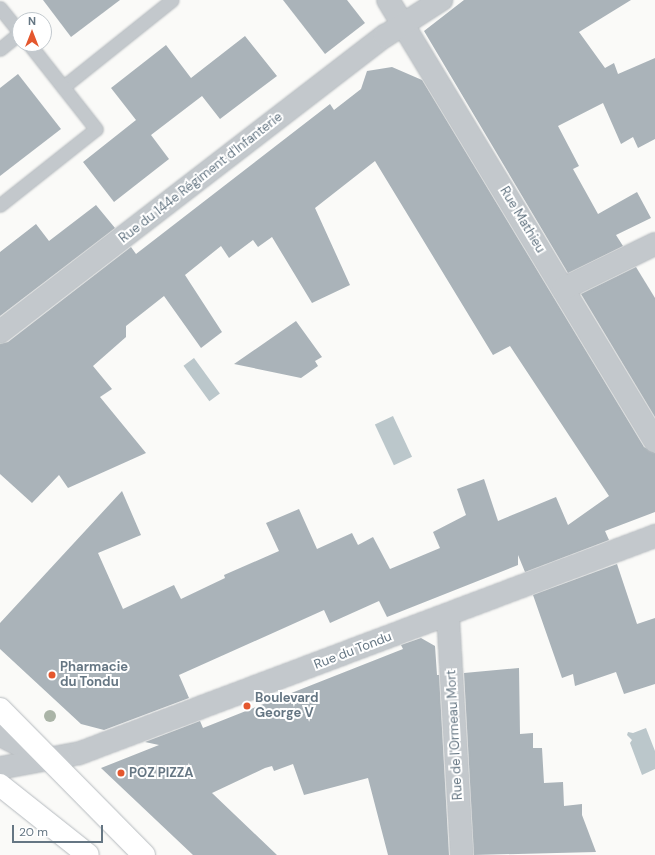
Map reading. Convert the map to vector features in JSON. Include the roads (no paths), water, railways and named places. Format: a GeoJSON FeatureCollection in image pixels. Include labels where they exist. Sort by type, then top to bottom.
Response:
{"type":"FeatureCollection","features":[{"type":"Feature","properties":{"kind":"main road"},"geometry":{"type":"LineString","coordinates":[[0,709],[144,855]]}},
{"type":"Feature","properties":{"kind":"main road"},"geometry":{"type":"LineString","coordinates":[[0,785],[88,855]]}},
{"type":"Feature","properties":{"kind":"street","name":"Rue Mathieu"},"geometry":{"type":"LineString","coordinates":[[388,0],[655,441]]}},
{"type":"Feature","properties":{"kind":"street","name":"Rue du 144e Régiment d'Infanterie"},"geometry":{"type":"LineString","coordinates":[[0,332],[385,36],[403,26],[441,0]]}},
{"type":"Feature","properties":{"kind":"street"},"geometry":{"type":"LineString","coordinates":[[562,289],[655,244]]}},
{"type":"Feature","properties":{"kind":"street","name":"Rue du Tondu"},"geometry":{"type":"LineString","coordinates":[[0,768],[50,760],[80,753],[655,536]]}},
{"type":"Feature","properties":{"kind":"street","name":"Rue de l'Ormeau Mort"},"geometry":{"type":"LineString","coordinates":[[448,615],[462,855]]}},
{"type":"Feature","properties":{"kind":"street"},"geometry":{"type":"LineString","coordinates":[[0,735],[50,760]]}},
{"type":"Feature","properties":{"kind":"lane"},"geometry":{"type":"LineString","coordinates":[[62,86],[172,0]]}},
{"type":"Feature","properties":{"kind":"lane"},"geometry":{"type":"LineString","coordinates":[[0,8],[12,23]]}},
{"type":"Feature","properties":{"kind":"lane"},"geometry":{"type":"LineString","coordinates":[[0,49],[12,39]]}},
{"type":"Feature","properties":{"kind":"lane"},"geometry":{"type":"LineString","coordinates":[[0,205],[96,129],[35,52]]}},
{"type":"Feature","properties":{"kind":"place","name":"Pharmacie du Tondu"},"geometry":{"type":"Point","coordinates":[52,675]}},
{"type":"Feature","properties":{"kind":"place","name":"Boulevard George V"},"geometry":{"type":"Point","coordinates":[247,706]}},
{"type":"Feature","properties":{"kind":"place","name":"POZ PIZZA"},"geometry":{"type":"Point","coordinates":[121,773]}}]}
